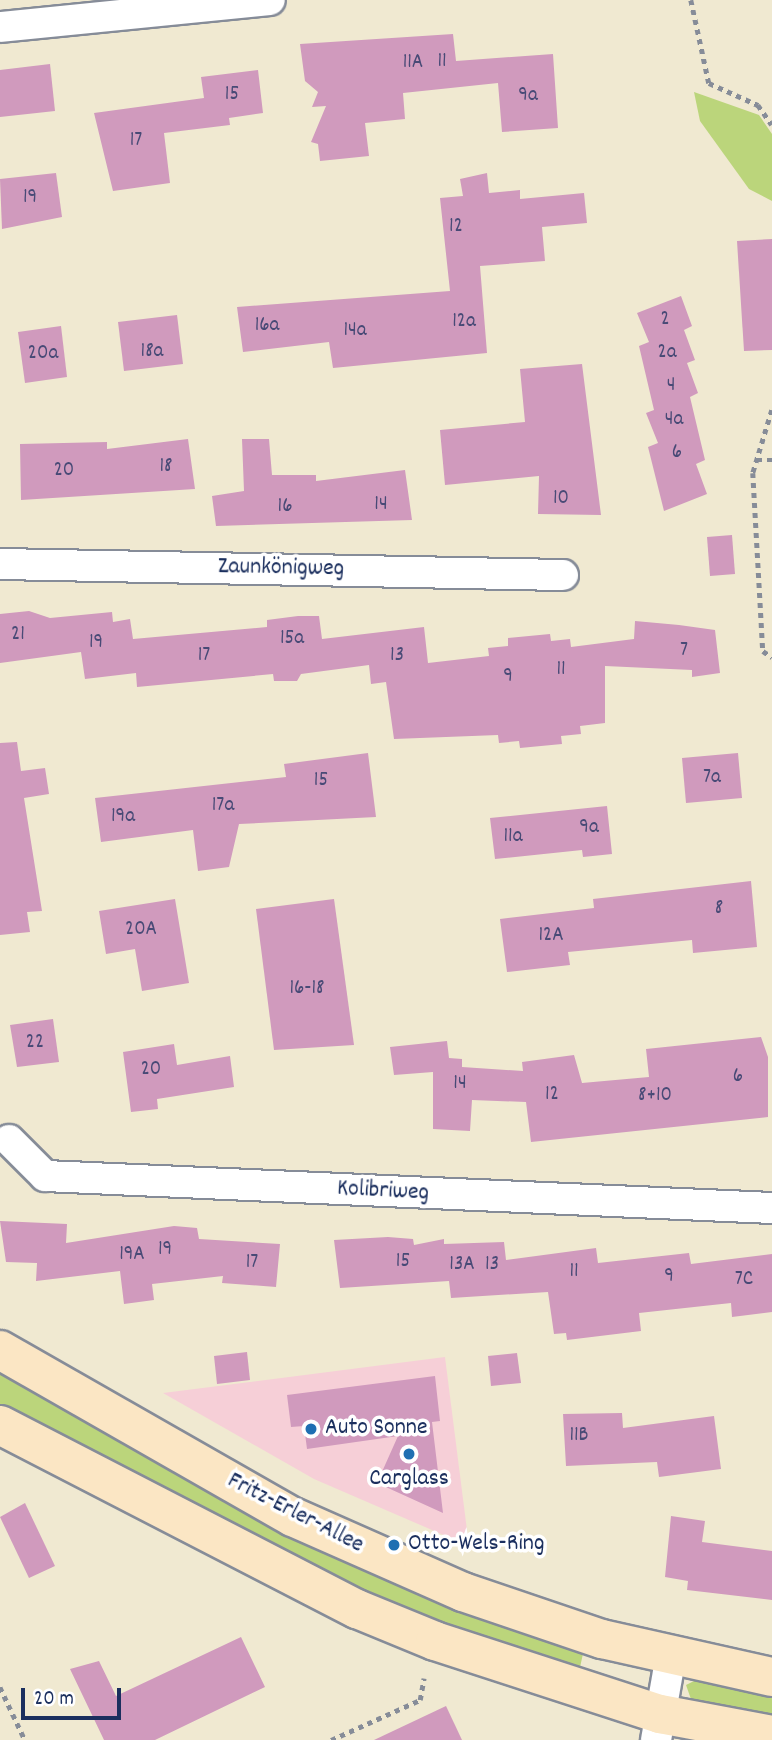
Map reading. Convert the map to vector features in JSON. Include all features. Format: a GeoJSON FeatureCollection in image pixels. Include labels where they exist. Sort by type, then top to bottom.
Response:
{"type":"FeatureCollection","features":[{"type":"Feature","properties":{"kind":"street"},"geometry":{"type":"LineString","coordinates":[[0,27],[270,0]]}},
{"type":"Feature","properties":{"kind":"street","name":"Zaunkönigweg"},"geometry":{"type":"LineString","coordinates":[[0,564],[563,575]]}},
{"type":"Feature","properties":{"kind":"street","name":"Kolibriweg"},"geometry":{"type":"LineString","coordinates":[[9,1140],[46,1177],[772,1209]]}},
{"type":"Feature","properties":{"kind":"street","name":"Fritz-Erler-Allee"},"geometry":{"type":"LineString","coordinates":[[0,1349],[293,1517],[463,1592],[671,1655],[772,1677]]}},
{"type":"Feature","properties":{"kind":"street"},"geometry":{"type":"LineString","coordinates":[[0,1425],[356,1608],[658,1727],[772,1735]]}},
{"type":"Feature","properties":{"kind":"street"},"geometry":{"type":"LineString","coordinates":[[658,1727],[671,1655]]}},
{"type":"Feature","properties":{"kind":"path"},"geometry":{"type":"LineString","coordinates":[[691,0],[709,83],[758,105],[772,125]]}},
{"type":"Feature","properties":{"kind":"path"},"geometry":{"type":"LineString","coordinates":[[772,411],[757,460],[763,651],[772,657]]}},
{"type":"Feature","properties":{"kind":"path"},"geometry":{"type":"LineString","coordinates":[[757,460],[772,460]]}},
{"type":"Feature","properties":{"kind":"path"},"geometry":{"type":"LineString","coordinates":[[331,1740],[420,1700],[424,1678]]}},
{"type":"Feature","properties":{"kind":"path"},"geometry":{"type":"LineString","coordinates":[[0,1687],[25,1740]]}},
{"type":"Feature","properties":{"kind":"shaded area"},"geometry":{"type":"Polygon","coordinates":[[[445,1357],[469,1546],[314,1479],[163,1393],[445,1357]]]}},
{"type":"Feature","properties":{"kind":"green space"},"geometry":{"type":"Polygon","coordinates":[[[694,92],[759,115],[772,134],[772,201],[749,189],[700,121],[694,92]]]}},
{"type":"Feature","properties":{"kind":"green space"},"geometry":{"type":"Polygon","coordinates":[[[0,1374],[266,1522],[584,1649],[579,1672],[338,1583],[0,1407],[0,1374]]]}},
{"type":"Feature","properties":{"kind":"green space"},"geometry":{"type":"Polygon","coordinates":[[[698,1679],[772,1694],[772,1719],[692,1702],[686,1685],[698,1679]]]}},
{"type":"Feature","properties":{"kind":"building"},"geometry":{"type":"Polygon","coordinates":[[[453,34],[456,61],[553,54],[558,128],[502,132],[498,83],[403,93],[405,119],[365,123],[369,156],[320,161],[318,144],[311,142],[326,106],[312,107],[318,92],[305,81],[300,44],[453,34]]]}},
{"type":"Feature","properties":{"kind":"building"},"geometry":{"type":"Polygon","coordinates":[[[50,64],[55,111],[0,117],[0,70],[50,64]]]}},
{"type":"Feature","properties":{"kind":"building"},"geometry":{"type":"Polygon","coordinates":[[[258,70],[263,113],[229,118],[230,125],[164,133],[170,183],[113,191],[94,113],[204,98],[201,77],[258,70]]]}},
{"type":"Feature","properties":{"kind":"building"},"geometry":{"type":"Polygon","coordinates":[[[56,173],[62,217],[2,229],[0,179],[56,173]]]}},
{"type":"Feature","properties":{"kind":"building"},"geometry":{"type":"Polygon","coordinates":[[[487,173],[489,193],[520,190],[520,199],[584,193],[587,223],[542,227],[545,261],[480,266],[487,353],[333,368],[329,342],[243,352],[237,307],[450,291],[440,198],[463,196],[460,179],[487,173]]]}},
{"type":"Feature","properties":{"kind":"building"},"geometry":{"type":"Polygon","coordinates":[[[772,239],[772,350],[744,351],[737,241],[772,239]]]}},
{"type":"Feature","properties":{"kind":"building"},"geometry":{"type":"Polygon","coordinates":[[[681,296],[692,326],[684,330],[695,360],[687,363],[698,393],[690,397],[705,460],[696,464],[707,494],[664,511],[648,447],[658,443],[646,413],[654,410],[639,346],[649,342],[637,313],[681,296]]]}},
{"type":"Feature","properties":{"kind":"building"},"geometry":{"type":"Polygon","coordinates":[[[177,315],[183,364],[124,371],[118,322],[177,315]]]}},
{"type":"Feature","properties":{"kind":"building"},"geometry":{"type":"Polygon","coordinates":[[[61,326],[67,377],[25,383],[18,332],[61,326]]]}},
{"type":"Feature","properties":{"kind":"building"},"geometry":{"type":"Polygon","coordinates":[[[582,364],[601,515],[538,514],[539,476],[445,485],[440,430],[525,422],[520,369],[582,364]]]}},
{"type":"Feature","properties":{"kind":"building"},"geometry":{"type":"Polygon","coordinates":[[[188,439],[195,489],[21,500],[20,444],[107,442],[107,449],[188,439]]]}},
{"type":"Feature","properties":{"kind":"building"},"geometry":{"type":"Polygon","coordinates":[[[242,439],[269,439],[272,475],[316,475],[316,481],[405,470],[412,520],[216,526],[212,496],[244,491],[242,439]]]}},
{"type":"Feature","properties":{"kind":"building"},"geometry":{"type":"Polygon","coordinates":[[[732,535],[735,574],[710,576],[707,537],[732,535]]]}},
{"type":"Feature","properties":{"kind":"building"},"geometry":{"type":"Polygon","coordinates":[[[29,611],[50,618],[112,612],[113,622],[130,619],[133,639],[267,627],[267,620],[298,616],[319,616],[322,639],[424,627],[428,663],[489,656],[488,648],[508,646],[508,638],[550,634],[551,641],[570,639],[571,647],[634,639],[635,621],[715,630],[720,673],[692,677],[692,670],[605,666],[605,723],[580,726],[581,734],[561,736],[562,744],[520,748],[519,741],[499,743],[498,735],[394,739],[386,682],[371,684],[369,665],[301,674],[297,681],[274,681],[273,674],[137,687],[136,673],[85,679],[81,652],[0,663],[0,614],[29,611]]]}},
{"type":"Feature","properties":{"kind":"building"},"geometry":{"type":"Polygon","coordinates":[[[17,742],[21,771],[45,768],[49,794],[24,798],[42,911],[27,912],[30,932],[0,935],[0,743],[17,742]]]}},
{"type":"Feature","properties":{"kind":"building"},"geometry":{"type":"Polygon","coordinates":[[[368,753],[376,817],[239,824],[229,867],[198,871],[193,830],[101,842],[95,798],[286,777],[284,764],[368,753]]]}},
{"type":"Feature","properties":{"kind":"building"},"geometry":{"type":"Polygon","coordinates":[[[738,753],[742,798],[686,803],[682,758],[738,753]]]}},
{"type":"Feature","properties":{"kind":"building"},"geometry":{"type":"Polygon","coordinates":[[[607,806],[612,854],[583,857],[582,850],[495,859],[490,818],[607,806]]]}},
{"type":"Feature","properties":{"kind":"building"},"geometry":{"type":"Polygon","coordinates":[[[751,881],[757,947],[693,953],[692,940],[568,952],[570,965],[507,972],[500,919],[594,908],[593,899],[751,881]]]}},
{"type":"Feature","properties":{"kind":"building"},"geometry":{"type":"Polygon","coordinates":[[[175,899],[189,983],[142,991],[135,949],[106,954],[99,911],[175,899]]]}},
{"type":"Feature","properties":{"kind":"building"},"geometry":{"type":"Polygon","coordinates":[[[334,899],[354,1045],[274,1050],[256,909],[334,899]]]}},
{"type":"Feature","properties":{"kind":"building"},"geometry":{"type":"Polygon","coordinates":[[[53,1019],[59,1062],[17,1067],[10,1025],[53,1019]]]}},
{"type":"Feature","properties":{"kind":"building"},"geometry":{"type":"Polygon","coordinates":[[[761,1037],[768,1057],[768,1117],[531,1142],[526,1102],[472,1100],[470,1131],[433,1129],[433,1072],[394,1075],[390,1047],[447,1041],[449,1058],[462,1059],[462,1067],[523,1071],[522,1062],[574,1055],[582,1083],[649,1077],[646,1049],[761,1037]]]}},
{"type":"Feature","properties":{"kind":"building"},"geometry":{"type":"Polygon","coordinates":[[[174,1044],[177,1065],[230,1056],[234,1087],[157,1099],[158,1109],[131,1112],[123,1052],[174,1044]]]}},
{"type":"Feature","properties":{"kind":"building"},"geometry":{"type":"Polygon","coordinates":[[[0,1221],[67,1224],[66,1243],[174,1226],[197,1228],[199,1239],[280,1244],[276,1287],[222,1283],[223,1276],[152,1284],[154,1300],[124,1304],[120,1271],[36,1281],[37,1263],[6,1262],[0,1221]]]}},
{"type":"Feature","properties":{"kind":"building"},"geometry":{"type":"Polygon","coordinates":[[[388,1237],[413,1239],[414,1245],[444,1239],[444,1244],[504,1242],[506,1260],[596,1248],[598,1263],[689,1253],[691,1264],[772,1254],[772,1312],[732,1317],[731,1303],[639,1313],[641,1331],[567,1340],[566,1333],[554,1334],[548,1292],[451,1298],[449,1281],[340,1288],[334,1240],[388,1237]]]}},
{"type":"Feature","properties":{"kind":"building"},"geometry":{"type":"Polygon","coordinates":[[[247,1352],[250,1380],[217,1384],[214,1356],[247,1352]]]}},
{"type":"Feature","properties":{"kind":"building"},"geometry":{"type":"Polygon","coordinates":[[[517,1353],[521,1383],[491,1386],[488,1356],[517,1353]]]}},
{"type":"Feature","properties":{"kind":"building"},"geometry":{"type":"Polygon","coordinates":[[[435,1376],[440,1421],[432,1422],[443,1513],[377,1483],[398,1436],[307,1449],[304,1426],[291,1427],[287,1395],[435,1376]]]}},
{"type":"Feature","properties":{"kind":"building"},"geometry":{"type":"Polygon","coordinates":[[[622,1413],[623,1428],[714,1416],[721,1469],[659,1477],[657,1462],[566,1466],[563,1414],[622,1413]]]}},
{"type":"Feature","properties":{"kind":"building"},"geometry":{"type":"Polygon","coordinates":[[[25,1503],[55,1566],[29,1578],[0,1517],[25,1503]]]}},
{"type":"Feature","properties":{"kind":"building"},"geometry":{"type":"Polygon","coordinates":[[[671,1516],[705,1521],[702,1542],[772,1551],[772,1600],[687,1590],[688,1581],[665,1577],[671,1516]]]}},
{"type":"Feature","properties":{"kind":"building"},"geometry":{"type":"Polygon","coordinates":[[[241,1637],[265,1687],[155,1740],[104,1740],[70,1669],[99,1661],[116,1696],[241,1637]]]}},
{"type":"Feature","properties":{"kind":"building"},"geometry":{"type":"Polygon","coordinates":[[[446,1706],[462,1740],[374,1740],[446,1706]]]}},
{"type":"Feature","properties":{"kind":"place","name":"Auto Sonne"},"geometry":{"type":"Point","coordinates":[311,1429]}},
{"type":"Feature","properties":{"kind":"place","name":"Carglass"},"geometry":{"type":"Point","coordinates":[409,1454]}},
{"type":"Feature","properties":{"kind":"place","name":"Otto-Wels-Ring"},"geometry":{"type":"Point","coordinates":[394,1545]}}]}
